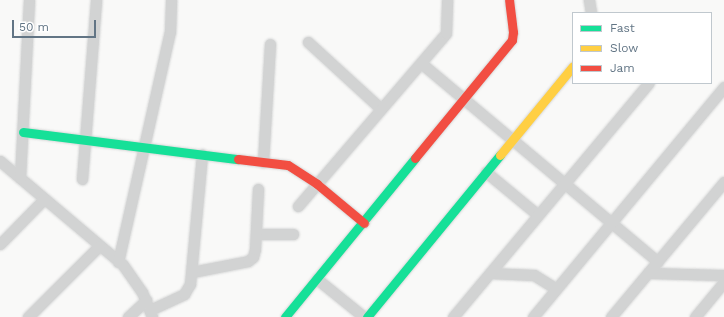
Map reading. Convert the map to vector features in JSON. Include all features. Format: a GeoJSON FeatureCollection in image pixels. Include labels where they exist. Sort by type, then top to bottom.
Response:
{"type":"FeatureCollection","features":[{"type":"Feature","properties":{"kind":"street"},"geometry":{"type":"LineString","coordinates":[[20,178],[29,0]]}},
{"type":"Feature","properties":{"kind":"street"},"geometry":{"type":"LineString","coordinates":[[82,179],[96,0]]}},
{"type":"Feature","properties":{"kind":"street"},"geometry":{"type":"LineString","coordinates":[[118,262],[170,32],[172,0]]}},
{"type":"Feature","properties":{"kind":"street"},"geometry":{"type":"LineString","coordinates":[[298,206],[446,33],[447,0]]}},
{"type":"Feature","properties":{"kind":"street"},"geometry":{"type":"LineString","coordinates":[[285,317],[364,223],[512,40],[513,32],[510,0]]}},
{"type":"Feature","properties":{"kind":"street"},"geometry":{"type":"LineString","coordinates":[[589,0],[590,12]]}},
{"type":"Feature","properties":{"kind":"street"},"geometry":{"type":"LineString","coordinates":[[308,42],[381,109]]}},
{"type":"Feature","properties":{"kind":"street"},"geometry":{"type":"LineString","coordinates":[[264,162],[270,44]]}},
{"type":"Feature","properties":{"kind":"street"},"geometry":{"type":"LineString","coordinates":[[421,63],[658,262]]}},
{"type":"Feature","properties":{"kind":"street"},"geometry":{"type":"LineString","coordinates":[[317,279],[366,317],[572,67]]}},
{"type":"Feature","properties":{"kind":"street"},"geometry":{"type":"LineString","coordinates":[[453,317],[648,84]]}},
{"type":"Feature","properties":{"kind":"street"},"geometry":{"type":"LineString","coordinates":[[533,317],[724,87]]}},
{"type":"Feature","properties":{"kind":"street"},"geometry":{"type":"LineString","coordinates":[[23,132],[288,165],[317,184],[364,223]]}},
{"type":"Feature","properties":{"kind":"street"},"geometry":{"type":"LineString","coordinates":[[128,317],[184,294],[190,284],[202,155]]}},
{"type":"Feature","properties":{"kind":"street"},"geometry":{"type":"LineString","coordinates":[[0,161],[118,262],[132,277],[149,309]]}},
{"type":"Feature","properties":{"kind":"street"},"geometry":{"type":"LineString","coordinates":[[486,172],[538,215]]}},
{"type":"Feature","properties":{"kind":"street"},"geometry":{"type":"LineString","coordinates":[[612,317],[724,182]]}},
{"type":"Feature","properties":{"kind":"street"},"geometry":{"type":"LineString","coordinates":[[192,272],[248,261],[253,257],[257,234],[258,189]]}},
{"type":"Feature","properties":{"kind":"street"},"geometry":{"type":"LineString","coordinates":[[0,244],[44,198]]}},
{"type":"Feature","properties":{"kind":"street"},"geometry":{"type":"LineString","coordinates":[[257,234],[293,234]]}},
{"type":"Feature","properties":{"kind":"street"},"geometry":{"type":"LineString","coordinates":[[28,317],[99,246]]}},
{"type":"Feature","properties":{"kind":"street"},"geometry":{"type":"LineString","coordinates":[[490,273],[534,275],[556,289]]}},
{"type":"Feature","properties":{"kind":"street"},"geometry":{"type":"LineString","coordinates":[[648,274],[724,275]]}},
{"type":"Feature","properties":{"kind":"street"},"geometry":{"type":"LineString","coordinates":[[695,317],[724,282]]}},
{"type":"Feature","properties":{"kind":"traffic: fast"},"geometry":{"type":"LineString","coordinates":[[23,132],[238,159]]}},
{"type":"Feature","properties":{"kind":"traffic: fast"},"geometry":{"type":"LineString","coordinates":[[367,317],[500,155]]}},
{"type":"Feature","properties":{"kind":"traffic: fast"},"geometry":{"type":"LineString","coordinates":[[285,317],[415,158]]}},
{"type":"Feature","properties":{"kind":"traffic: slow"},"geometry":{"type":"LineString","coordinates":[[500,155],[572,67]]}},
{"type":"Feature","properties":{"kind":"traffic: jam"},"geometry":{"type":"LineString","coordinates":[[415,158],[512,40],[513,32],[509,0]]}},
{"type":"Feature","properties":{"kind":"traffic: jam"},"geometry":{"type":"LineString","coordinates":[[238,159],[288,165],[317,184],[364,223]]}}]}
